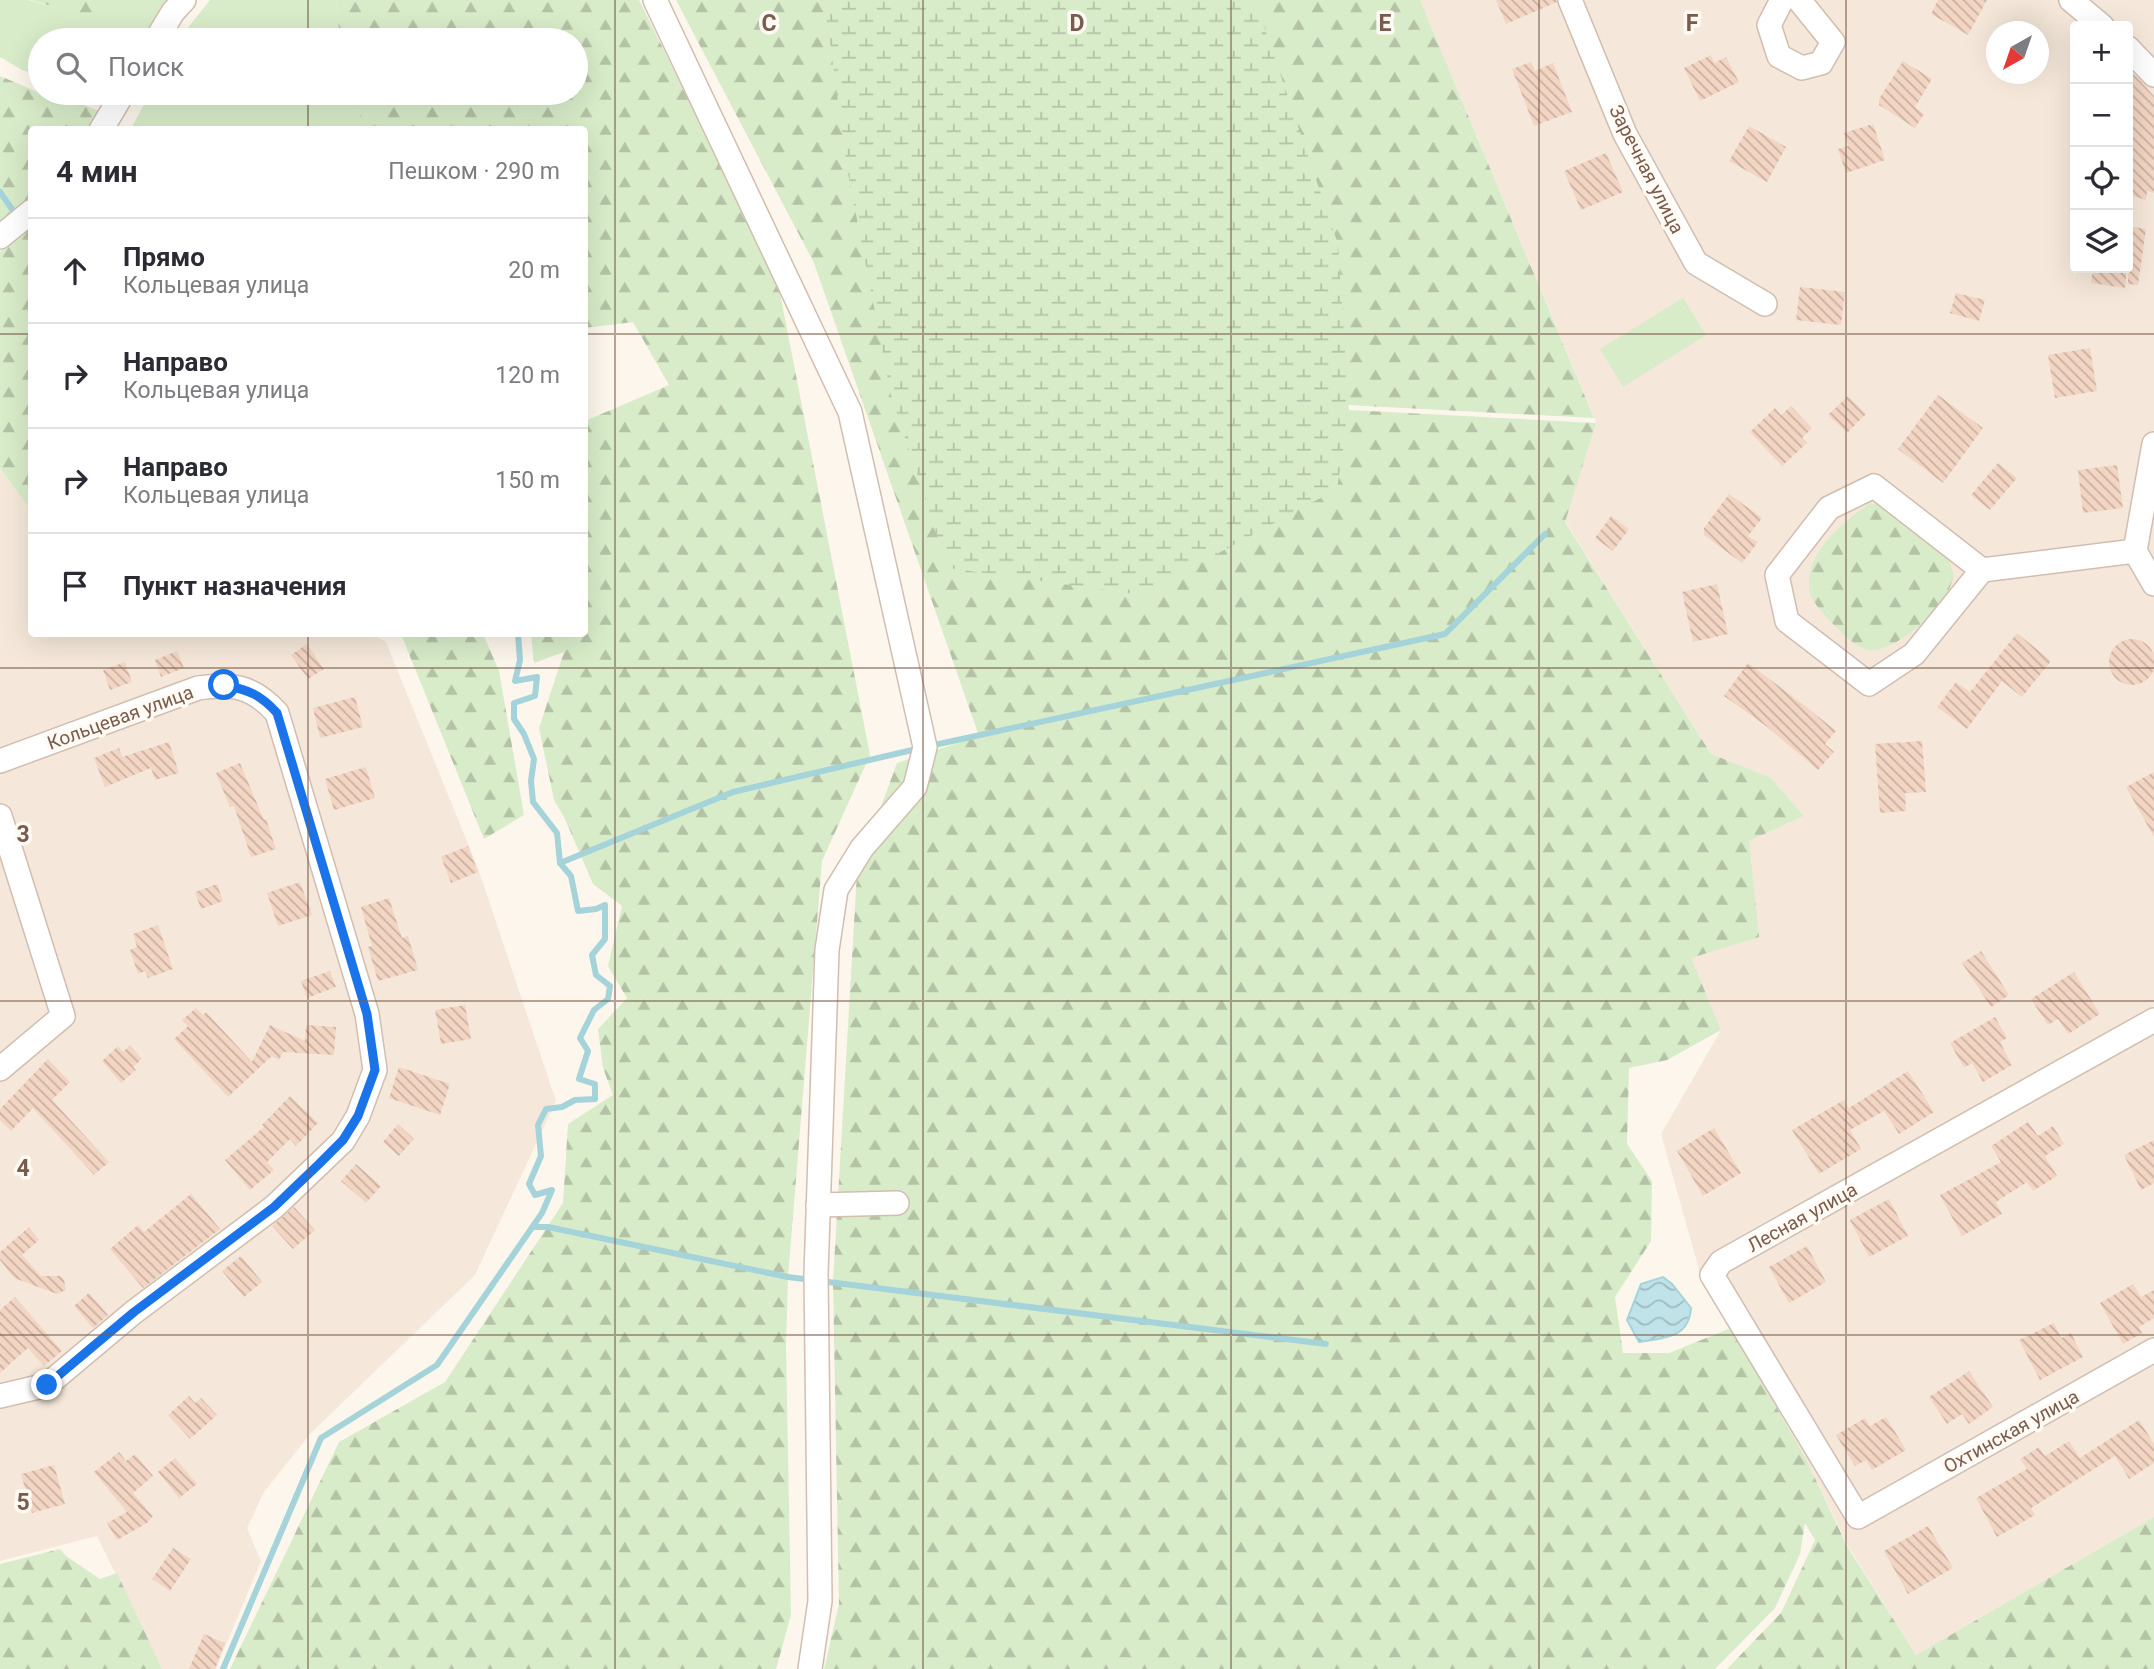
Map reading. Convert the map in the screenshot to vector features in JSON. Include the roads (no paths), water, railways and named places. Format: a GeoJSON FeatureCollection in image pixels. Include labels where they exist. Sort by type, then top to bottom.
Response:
{"type":"FeatureCollection","features":[{"type":"Feature","properties":{"kind":"street"},"geometry":{"type":"LineString","coordinates":[[163,28],[184,0]]}},
{"type":"Feature","properties":{"kind":"street"},"geometry":{"type":"LineString","coordinates":[[655,0],[850,412],[925,747],[915,787],[862,848],[836,890],[827,950],[816,1274],[820,1601],[810,1669]]}},
{"type":"Feature","properties":{"kind":"street","name":"Заречная улица"},"geometry":{"type":"LineString","coordinates":[[1570,0],[1625,134],[1696,263],[1765,304]]}},
{"type":"Feature","properties":{"kind":"street"},"geometry":{"type":"LineString","coordinates":[[1782,0],[1769,25],[1772,36],[1779,56],[1802,68],[1821,63],[1833,42],[1799,0]]}},
{"type":"Feature","properties":{"kind":"street"},"geometry":{"type":"LineString","coordinates":[[2071,0],[2096,21]]}},
{"type":"Feature","properties":{"kind":"street"},"geometry":{"type":"LineString","coordinates":[[2133,53],[2154,75]]}},
{"type":"Feature","properties":{"kind":"street"},"geometry":{"type":"LineString","coordinates":[[103,126],[116,105]]}},
{"type":"Feature","properties":{"kind":"street"},"geometry":{"type":"LineString","coordinates":[[0,237],[28,214]]}},
{"type":"Feature","properties":{"kind":"street"},"geometry":{"type":"LineString","coordinates":[[2154,443],[2135,551],[2154,584]]}},
{"type":"Feature","properties":{"kind":"street"},"geometry":{"type":"LineString","coordinates":[[1982,570],[1874,486],[1829,508],[1777,575],[1787,621],[1869,684],[1914,654],[1982,570],[2135,551]]}},
{"type":"Feature","properties":{"kind":"street","name":"Кольцевая улица"},"geometry":{"type":"LineString","coordinates":[[0,761],[198,688],[224,685],[247,690],[265,700],[277,713],[367,1014],[375,1070],[358,1116],[343,1140],[274,1207],[134,1312],[47,1385],[0,1396]]}},
{"type":"Feature","properties":{"kind":"street"},"geometry":{"type":"LineString","coordinates":[[0,816],[64,1016],[0,1069]]}},
{"type":"Feature","properties":{"kind":"street","name":"Лесная улица"},"geometry":{"type":"LineString","coordinates":[[1868,1511],[1858,1517],[1712,1275],[1721,1262],[2154,1020]]}},
{"type":"Feature","properties":{"kind":"street"},"geometry":{"type":"LineString","coordinates":[[818,1205],[897,1203]]}},
{"type":"Feature","properties":{"kind":"street","name":"Охтинская улица"},"geometry":{"type":"LineString","coordinates":[[1868,1511],[2154,1350]]}},
{"type":"Feature","properties":{"kind":"water"},"geometry":{"type":"Polygon","coordinates":[[[1663,1277],[1691,1308],[1689,1318],[1686,1325],[1674,1335],[1639,1342],[1627,1320],[1641,1284],[1663,1277]]]}},
{"type":"Feature","properties":{"kind":"waterway"},"geometry":{"type":"LineString","coordinates":[[0,192],[14,212],[28,224]]}},
{"type":"Feature","properties":{"kind":"waterway"},"geometry":{"type":"LineString","coordinates":[[560,863],[733,792],[925,747],[1445,634],[1545,534]]}},
{"type":"Feature","properties":{"kind":"waterway"},"geometry":{"type":"LineString","coordinates":[[223,1669],[321,1438],[437,1365],[542,1213],[552,1190],[535,1195],[529,1184],[541,1156],[538,1125],[546,1109],[562,1107],[575,1100],[595,1099],[595,1084],[579,1079],[588,1051],[580,1038],[594,1010],[608,999],[610,986],[596,975],[592,955],[605,939],[605,905],[578,911],[571,876],[560,863],[557,833],[533,802],[531,781],[534,759],[524,734],[514,719],[514,703],[535,696],[537,677],[515,681],[520,660],[518,637]]}},
{"type":"Feature","properties":{"kind":"waterway"},"geometry":{"type":"LineString","coordinates":[[533,1227],[548,1227],[788,1277],[1326,1344]]}}]}
